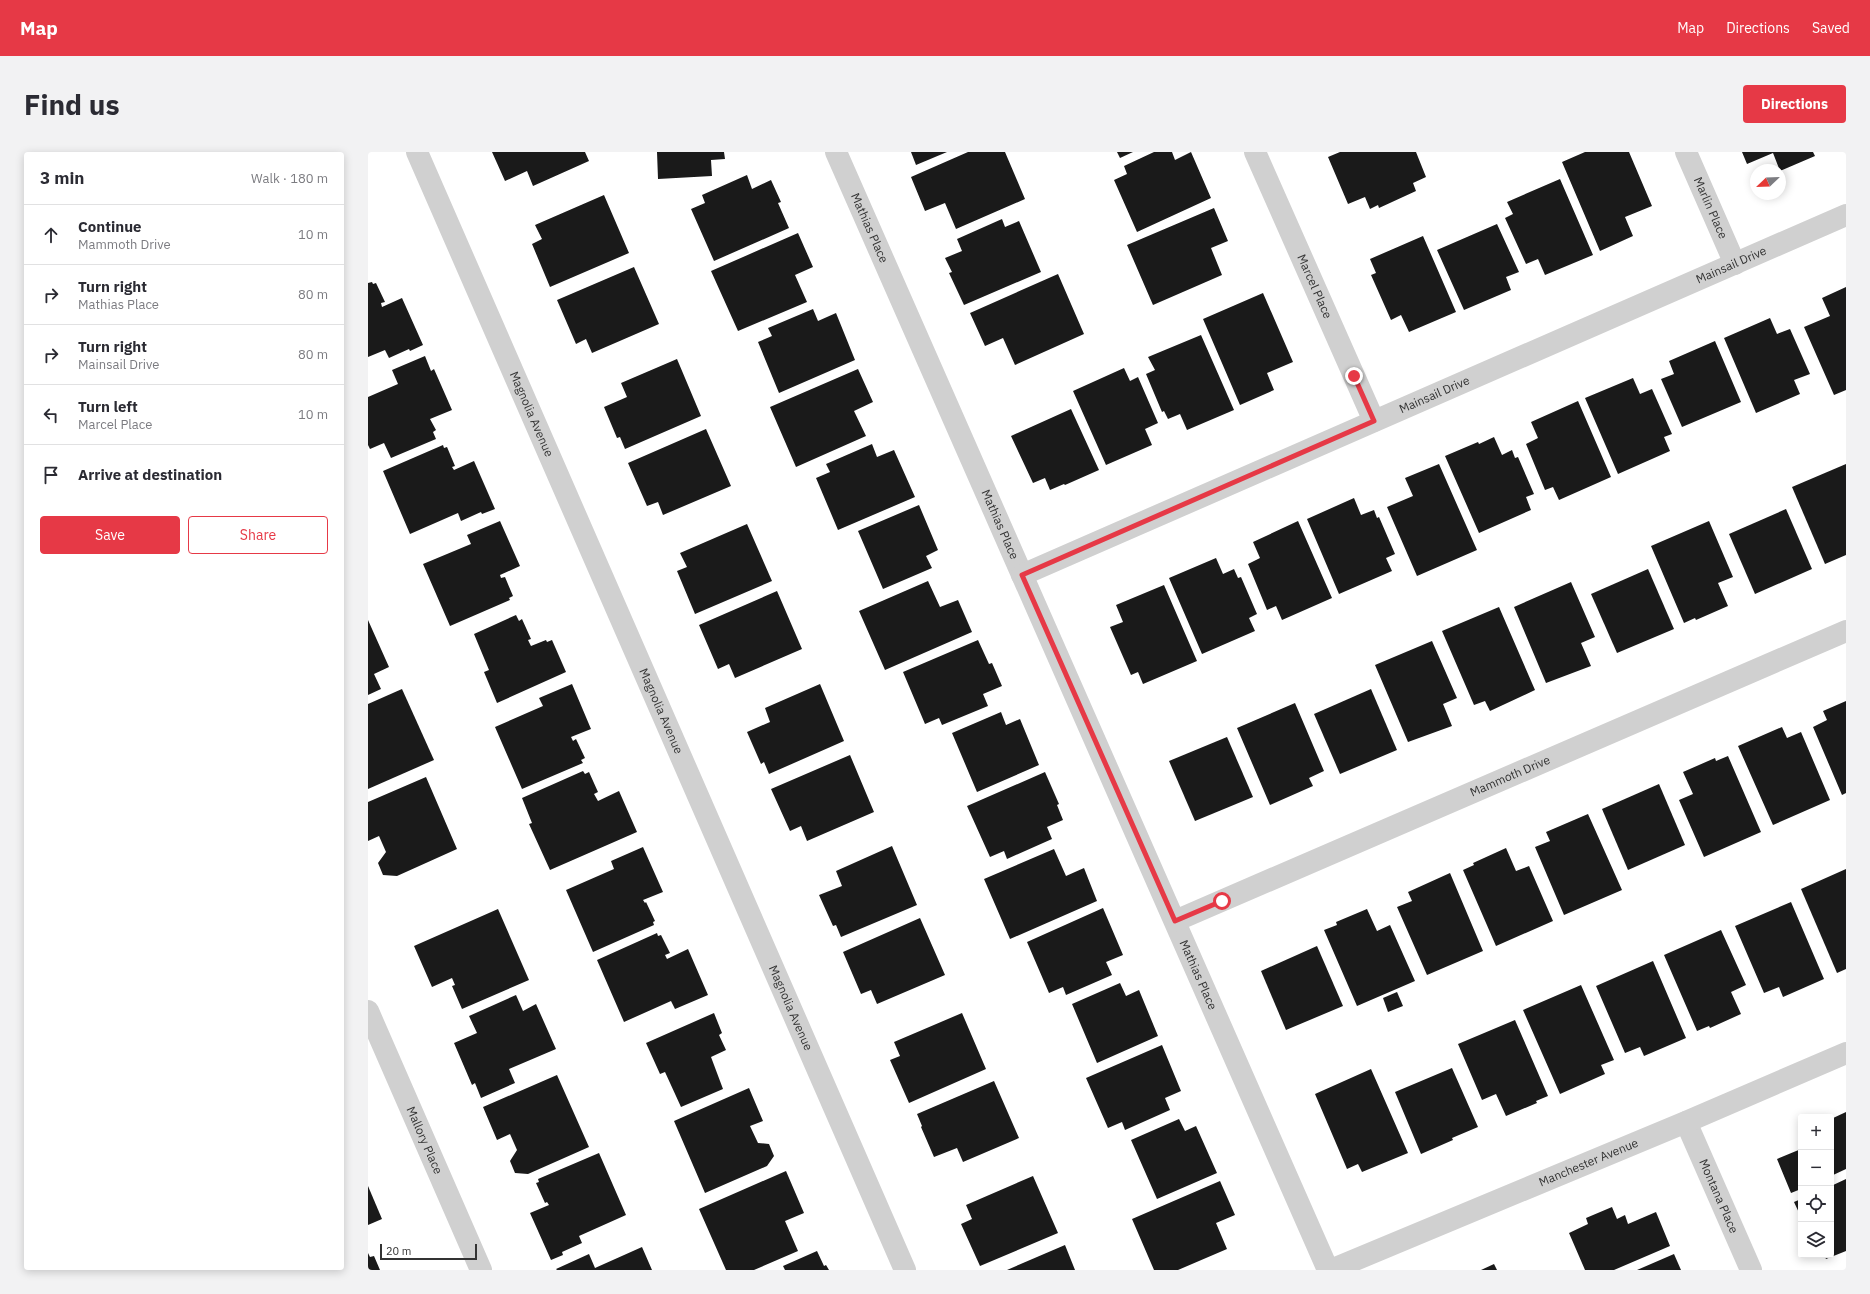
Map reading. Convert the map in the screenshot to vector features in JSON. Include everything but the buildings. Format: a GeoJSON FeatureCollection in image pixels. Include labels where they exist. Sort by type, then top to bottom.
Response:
{"type":"FeatureCollection","features":[{"type":"Feature","properties":{"kind":"street","name":"Magnolia Avenue"},"geometry":{"type":"LineString","coordinates":[[418,152],[904,1270]]}},
{"type":"Feature","properties":{"kind":"street","name":"Mathias Place"},"geometry":{"type":"LineString","coordinates":[[836,152],[1328,1270]]}},
{"type":"Feature","properties":{"kind":"street","name":"Marcel Place"},"geometry":{"type":"LineString","coordinates":[[1255,152],[1374,421]]}},
{"type":"Feature","properties":{"kind":"street","name":"Marlin Place"},"geometry":{"type":"LineString","coordinates":[[1686,152],[1735,264]]}},
{"type":"Feature","properties":{"kind":"street","name":"Mainsail Drive"},"geometry":{"type":"LineString","coordinates":[[1022,575],[1846,215]]}},
{"type":"Feature","properties":{"kind":"street","name":"Mammoth Drive"},"geometry":{"type":"LineString","coordinates":[[1175,921],[1846,631]]}},
{"type":"Feature","properties":{"kind":"street","name":"Mallory Place"},"geometry":{"type":"LineString","coordinates":[[368,1011],[482,1270]]}},
{"type":"Feature","properties":{"kind":"street","name":"Manchester Avenue"},"geometry":{"type":"LineString","coordinates":[[1331,1270],[1686,1122],[1846,1053]]}},
{"type":"Feature","properties":{"kind":"street","name":"Montana Place"},"geometry":{"type":"LineString","coordinates":[[1686,1122],[1751,1270]]}},
{"type":"Feature","properties":{"kind":"route"},"geometry":{"type":"LineString","coordinates":[[1222,901],[1175,921],[1022,575],[1374,421],[1354,376]]}}]}
